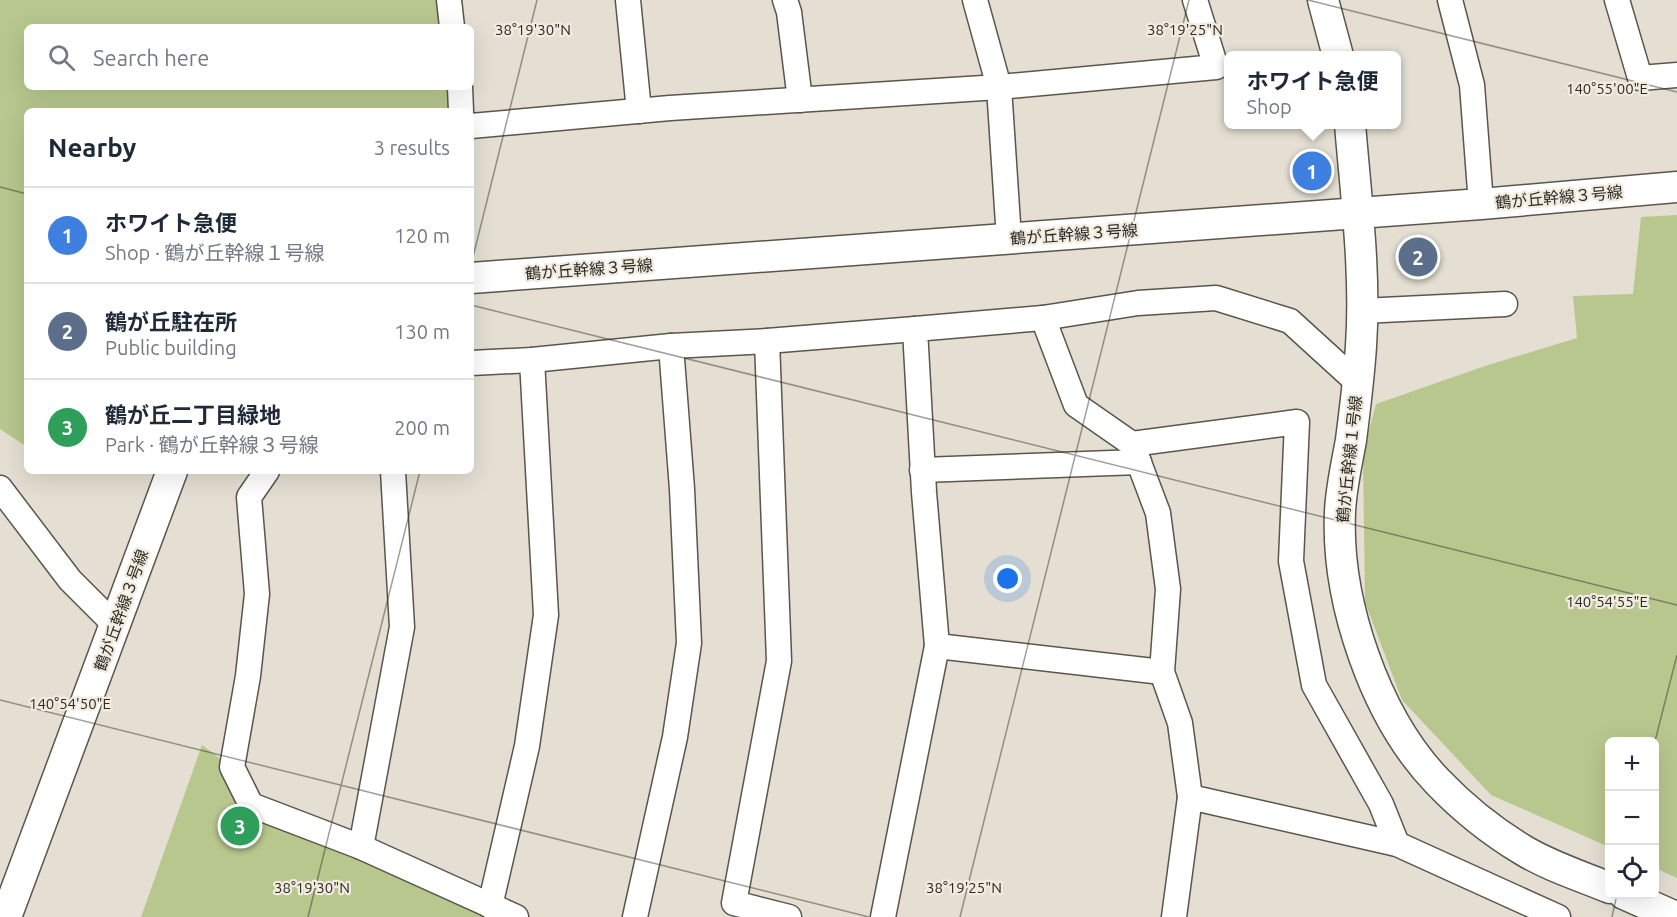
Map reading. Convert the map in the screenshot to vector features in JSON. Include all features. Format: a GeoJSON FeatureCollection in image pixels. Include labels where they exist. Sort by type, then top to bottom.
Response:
{"type":"FeatureCollection","features":[{"type":"Feature","properties":{"kind":"street"},"geometry":{"type":"LineString","coordinates":[[449,0],[452,24]]}},
{"type":"Feature","properties":{"kind":"street"},"geometry":{"type":"LineString","coordinates":[[628,0],[639,111]]}},
{"type":"Feature","properties":{"kind":"street"},"geometry":{"type":"LineString","coordinates":[[786,0],[800,100]]}},
{"type":"Feature","properties":{"kind":"street"},"geometry":{"type":"LineString","coordinates":[[975,0],[999,87],[1009,239]]}},
{"type":"Feature","properties":{"kind":"street"},"geometry":{"type":"LineString","coordinates":[[474,126],[639,111],[999,87],[1216,67],[1195,0]]}},
{"type":"Feature","properties":{"kind":"street"},"geometry":{"type":"LineString","coordinates":[[1323,0],[1337,51]]}},
{"type":"Feature","properties":{"kind":"street"},"geometry":{"type":"LineString","coordinates":[[1450,0],[1472,85],[1481,204]]}},
{"type":"Feature","properties":{"kind":"street"},"geometry":{"type":"LineString","coordinates":[[1617,0],[1640,78],[1677,75]]}},
{"type":"Feature","properties":{"kind":"street"},"geometry":{"type":"LineString","coordinates":[[460,90],[461,108]]}},
{"type":"Feature","properties":{"kind":"street","name":"鶴が丘幹線１号線"},"geometry":{"type":"LineString","coordinates":[[1350,129],[1363,277],[1358,383],[1340,512],[1351,617],[1373,679],[1412,750],[1438,782],[1474,814],[1523,850],[1605,886]]}},
{"type":"Feature","properties":{"kind":"street","name":"鶴が丘幹線３号線"},"geometry":{"type":"LineString","coordinates":[[474,278],[1481,204],[1677,187]]}},
{"type":"Feature","properties":{"kind":"street"},"geometry":{"type":"LineString","coordinates":[[474,363],[1043,318],[1138,303],[1216,298],[1290,321],[1358,383]]}},
{"type":"Feature","properties":{"kind":"street"},"geometry":{"type":"LineString","coordinates":[[1362,311],[1505,304]]}},
{"type":"Feature","properties":{"kind":"street"},"geometry":{"type":"LineString","coordinates":[[1043,318],[1076,405],[1135,453],[1158,513],[1168,589],[1162,672],[1180,723],[1190,797],[1174,917]]}},
{"type":"Feature","properties":{"kind":"street"},"geometry":{"type":"LineString","coordinates":[[883,917],[937,646],[922,470],[915,329]]}},
{"type":"Feature","properties":{"kind":"street"},"geometry":{"type":"LineString","coordinates":[[767,341],[779,661],[734,903],[789,917]]}},
{"type":"Feature","properties":{"kind":"street"},"geometry":{"type":"LineString","coordinates":[[634,917],[675,737],[689,643],[682,489],[671,346]]}},
{"type":"Feature","properties":{"kind":"street"},"geometry":{"type":"LineString","coordinates":[[490,906],[527,746],[546,615],[532,360]]}},
{"type":"Feature","properties":{"kind":"street"},"geometry":{"type":"LineString","coordinates":[[922,470],[1135,453],[1298,422],[1291,561],[1314,685],[1380,804],[1397,844]]}},
{"type":"Feature","properties":{"kind":"street","name":"鶴が丘幹線３号線"},"geometry":{"type":"LineString","coordinates":[[6,917],[170,474]]}},
{"type":"Feature","properties":{"kind":"street"},"geometry":{"type":"LineString","coordinates":[[265,474],[249,497],[257,594],[249,676],[232,767],[251,805],[362,847],[516,917]]}},
{"type":"Feature","properties":{"kind":"street"},"geometry":{"type":"LineString","coordinates":[[362,847],[402,627],[393,474]]}},
{"type":"Feature","properties":{"kind":"street"},"geometry":{"type":"LineString","coordinates":[[0,488],[70,580],[115,625]]}},
{"type":"Feature","properties":{"kind":"street"},"geometry":{"type":"LineString","coordinates":[[937,646],[1162,672]]}},
{"type":"Feature","properties":{"kind":"street"},"geometry":{"type":"LineString","coordinates":[[1190,797],[1397,844],[1558,917]]}},
{"type":"Feature","properties":{"kind":"street"},"geometry":{"type":"LineString","coordinates":[[1635,899],[1676,917]]}},
{"type":"Feature","properties":{"kind":"green space"},"geometry":{"type":"Polygon","coordinates":[[[0,0],[449,0],[452,24],[24,24],[24,90],[460,90],[461,108],[24,108],[24,445],[0,429],[0,0]]]}},
{"type":"Feature","properties":{"kind":"green space"},"geometry":{"type":"Polygon","coordinates":[[[1677,215],[1677,878],[1659,870],[1659,737],[1605,737],[1605,845],[1491,795],[1402,700],[1365,602],[1363,454],[1376,404],[1485,366],[1577,338],[1573,296],[1633,294],[1641,217],[1677,215]]]}},
{"type":"Feature","properties":{"kind":"green space"},"geometry":{"type":"Polygon","coordinates":[[[202,745],[232,767],[251,805],[516,917],[141,917],[202,745]]]}},
{"type":"Feature","properties":{"kind":"place","name":"ホワイト急便"},"geometry":{"type":"Point","coordinates":[1312,171]}},
{"type":"Feature","properties":{"kind":"place","name":"鶴が丘駐在所"},"geometry":{"type":"Point","coordinates":[1418,257]}},
{"type":"Feature","properties":{"kind":"place","name":"鶴が丘二丁目緑地"},"geometry":{"type":"Point","coordinates":[240,826]}}]}
